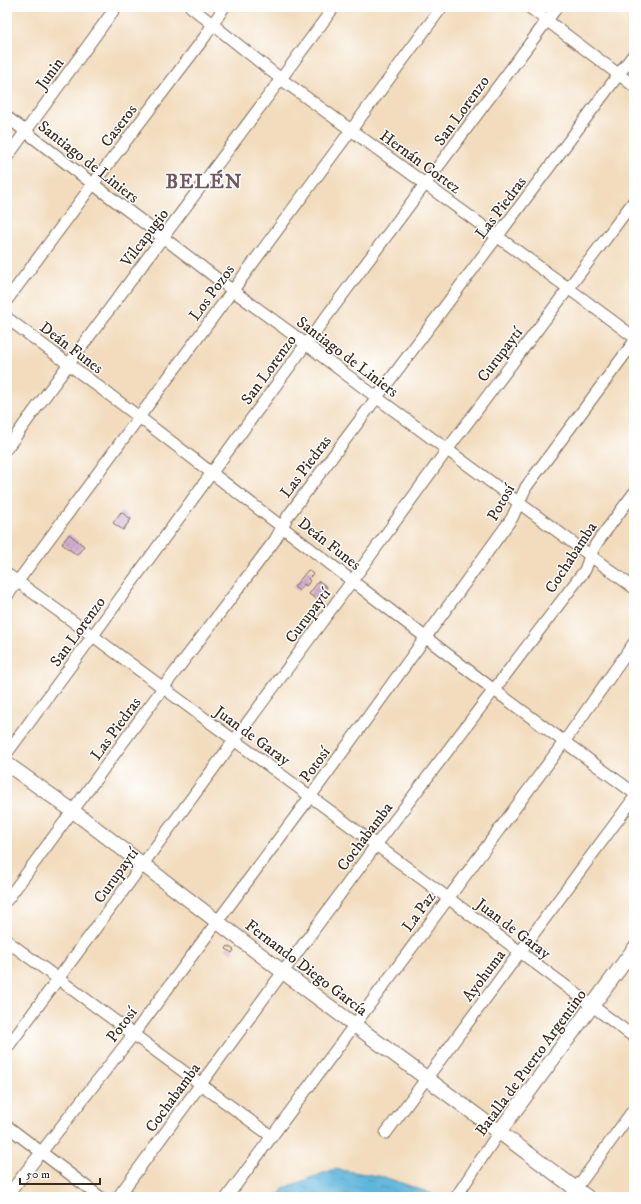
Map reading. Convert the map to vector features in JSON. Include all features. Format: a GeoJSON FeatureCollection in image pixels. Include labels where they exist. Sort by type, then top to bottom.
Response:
{"type":"FeatureCollection","features":[{"type":"Feature","properties":{"kind":"main road","name":"Fernando Diego García"},"geometry":{"type":"LineString","coordinates":[[7,764],[73,811],[283,972],[500,1132],[573,1193],[588,1197]]}},
{"type":"Feature","properties":{"kind":"main road","name":"Batalla de Puerto Argentino"},"geometry":{"type":"LineString","coordinates":[[500,1132],[634,949]]}},
{"type":"Feature","properties":{"kind":"street","name":"Junin"},"geometry":{"type":"LineString","coordinates":[[7,157],[116,7]]}},
{"type":"Feature","properties":{"kind":"street","name":"Hernán Cortez"},"geometry":{"type":"LineString","coordinates":[[191,7],[281,79],[498,236],[634,337]]}},
{"type":"Feature","properties":{"kind":"street","name":"Caseros"},"geometry":{"type":"LineString","coordinates":[[7,300],[204,38],[224,7]]}},
{"type":"Feature","properties":{"kind":"street","name":"Vilcapugio"},"geometry":{"type":"LineString","coordinates":[[7,448],[334,7]]}},
{"type":"Feature","properties":{"kind":"street","name":"Los Pozos"},"geometry":{"type":"LineString","coordinates":[[7,596],[442,7]]}},
{"type":"Feature","properties":{"kind":"street"},"geometry":{"type":"LineString","coordinates":[[529,7],[634,86]]}},
{"type":"Feature","properties":{"kind":"street","name":"San Lorenzo"},"geometry":{"type":"LineString","coordinates":[[7,753],[306,344],[426,185],[557,7]]}},
{"type":"Feature","properties":{"kind":"street","name":"Las Piedras"},"geometry":{"type":"LineString","coordinates":[[7,900],[275,540],[283,528],[288,516],[376,397],[634,54]]}},
{"type":"Feature","properties":{"kind":"street","name":"Santiago de Liniers"},"geometry":{"type":"LineString","coordinates":[[7,118],[232,290],[634,588]]}},
{"type":"Feature","properties":{"kind":"street","name":"Curupaytí"},"geometry":{"type":"LineString","coordinates":[[7,1048],[448,450],[634,201]]}},
{"type":"Feature","properties":{"kind":"street","name":"Deán Funes"},"geometry":{"type":"LineString","coordinates":[[7,318],[139,417],[425,638],[634,793]]}},
{"type":"Feature","properties":{"kind":"street","name":"Potosí"},"geometry":{"type":"LineString","coordinates":[[7,1196],[133,1035],[310,797],[512,518],[526,487],[634,342]]}},
{"type":"Feature","properties":{"kind":"street","name":"Cochabamba"},"geometry":{"type":"LineString","coordinates":[[118,1197],[376,845],[585,570],[596,544],[634,494]]}},
{"type":"Feature","properties":{"kind":"street","name":"Juan de Garay"},"geometry":{"type":"LineString","coordinates":[[7,574],[164,688],[634,1037]]}},
{"type":"Feature","properties":{"kind":"street","name":"La Paz"},"geometry":{"type":"LineString","coordinates":[[227,1197],[564,742],[634,643]]}},
{"type":"Feature","properties":{"kind":"street","name":"Ayohuma"},"geometry":{"type":"LineString","coordinates":[[386,1133],[634,798]]}},
{"type":"Feature","properties":{"kind":"street"},"geometry":{"type":"LineString","coordinates":[[7,941],[271,1136]]}},
{"type":"Feature","properties":{"kind":"street"},"geometry":{"type":"LineString","coordinates":[[573,1193],[634,1109]]}},
{"type":"Feature","properties":{"kind":"street"},"geometry":{"type":"LineString","coordinates":[[7,1126],[100,1197]]}},
{"type":"Feature","properties":{"kind":"street","name":"Batalla de Puerto Argentino"},"geometry":{"type":"LineString","coordinates":[[456,1197],[500,1132]]}},
{"type":"Feature","properties":{"kind":"water"},"geometry":{"type":"Polygon","coordinates":[[[334,1169],[384,1177],[433,1194],[434,1197],[278,1197],[284,1188],[334,1169]]]}},
{"type":"Feature","properties":{"kind":"building"},"geometry":{"type":"Polygon","coordinates":[[[121,512],[131,519],[123,530],[113,523],[121,512]]]}},
{"type":"Feature","properties":{"kind":"building"},"geometry":{"type":"Polygon","coordinates":[[[69,534],[84,546],[77,555],[62,544],[69,534]]]}},
{"type":"Feature","properties":{"kind":"building"},"geometry":{"type":"Polygon","coordinates":[[[308,570],[313,574],[308,579],[310,581],[306,586],[304,584],[299,591],[294,587],[308,570]]]}},
{"type":"Feature","properties":{"kind":"building"},"geometry":{"type":"Polygon","coordinates":[[[319,581],[327,587],[318,600],[309,594],[319,581]]]}},
{"type":"Feature","properties":{"kind":"building"},"geometry":{"type":"Polygon","coordinates":[[[228,946],[234,950],[232,953],[226,949],[228,946]]]}},
{"type":"Feature","properties":{"kind":"district","name":"BELÉN"},"geometry":{"type":"Point","coordinates":[204,181]}}]}
